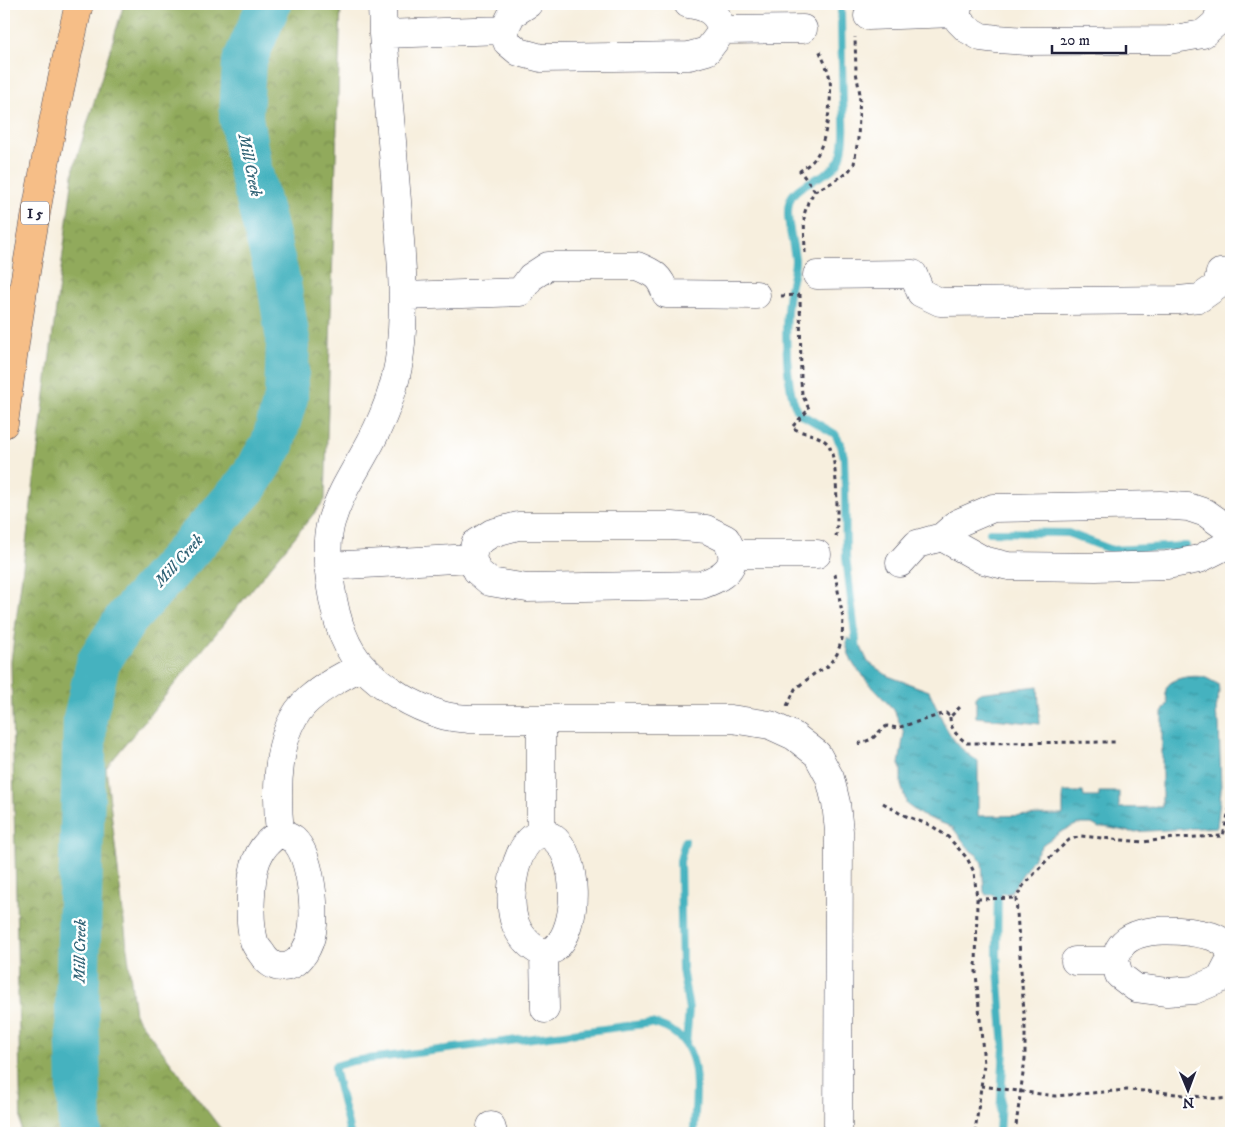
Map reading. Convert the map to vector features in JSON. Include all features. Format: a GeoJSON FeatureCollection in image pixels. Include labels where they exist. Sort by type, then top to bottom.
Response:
{"type":"FeatureCollection","features":[{"type":"Feature","properties":{"kind":"highway","name":"I 5"},"geometry":{"type":"LineString","coordinates":[[4,424],[30,242],[47,150],[79,4]]}},
{"type":"Feature","properties":{"kind":"street"},"geometry":{"type":"LineString","coordinates":[[382,4],[402,265],[403,296],[400,355],[391,393],[378,428],[341,493],[330,524],[328,566],[335,612],[345,640],[362,666],[384,685],[411,702],[444,716],[469,720],[731,719],[770,725],[794,736],[817,754],[830,778],[836,803],[838,830],[838,1133]]}},
{"type":"Feature","properties":{"kind":"street"},"geometry":{"type":"LineString","coordinates":[[528,4],[512,14],[504,30],[507,42],[519,52],[541,58],[689,56],[707,51],[723,30]]}},
{"type":"Feature","properties":{"kind":"street"},"geometry":{"type":"LineString","coordinates":[[688,4],[703,6],[717,16],[723,30]]}},
{"type":"Feature","properties":{"kind":"street"},"geometry":{"type":"LineString","coordinates":[[862,25],[958,8],[959,21],[968,30],[981,36],[997,39],[1027,41],[1169,40],[1203,34],[1216,23],[1224,7]]}},
{"type":"Feature","properties":{"kind":"street"},"geometry":{"type":"LineString","coordinates":[[723,30],[803,29]]}},
{"type":"Feature","properties":{"kind":"street"},"geometry":{"type":"LineString","coordinates":[[383,34],[504,30]]}},
{"type":"Feature","properties":{"kind":"street"},"geometry":{"type":"LineString","coordinates":[[403,296],[520,292],[531,277],[548,266],[637,266],[662,280],[666,294],[767,295]]}},
{"type":"Feature","properties":{"kind":"street"},"geometry":{"type":"LineString","coordinates":[[806,278],[913,274],[921,293],[940,302],[1178,300],[1200,298],[1217,286],[1220,273],[1231,272]]}},
{"type":"Feature","properties":{"kind":"street"},"geometry":{"type":"LineString","coordinates":[[900,563],[917,544],[942,537],[958,523],[993,508],[1188,507],[1206,513],[1231,531]]}},
{"type":"Feature","properties":{"kind":"street"},"geometry":{"type":"LineString","coordinates":[[518,526],[672,526],[706,529],[726,539],[732,554],[730,567],[719,578],[701,585],[547,588],[527,588],[490,582],[477,571],[472,558],[474,544],[492,533],[518,526]]}},
{"type":"Feature","properties":{"kind":"street"},"geometry":{"type":"LineString","coordinates":[[942,537],[983,560],[1008,566],[1096,567],[1167,565],[1198,560],[1231,543]]}},
{"type":"Feature","properties":{"kind":"street"},"geometry":{"type":"LineString","coordinates":[[732,554],[817,554]]}},
{"type":"Feature","properties":{"kind":"street"},"geometry":{"type":"LineString","coordinates":[[328,566],[472,558]]}},
{"type":"Feature","properties":{"kind":"street"},"geometry":{"type":"LineString","coordinates":[[280,833],[278,810],[279,764],[290,723],[307,700],[330,684],[362,666]]}},
{"type":"Feature","properties":{"kind":"street"},"geometry":{"type":"LineString","coordinates":[[541,720],[541,833]]}},
{"type":"Feature","properties":{"kind":"street"},"geometry":{"type":"LineString","coordinates":[[541,833],[551,836],[562,847],[570,866],[573,893],[572,914],[563,938],[555,949],[544,954],[532,948],[523,938],[514,920],[512,898],[513,876],[524,847],[534,835],[541,833]]}},
{"type":"Feature","properties":{"kind":"street"},"geometry":{"type":"LineString","coordinates":[[1160,931],[1189,931],[1213,937],[1228,946],[1231,958],[1220,979],[1194,990],[1167,992],[1136,988],[1119,974],[1114,961],[1121,946],[1136,934],[1160,931]]}},
{"type":"Feature","properties":{"kind":"street"},"geometry":{"type":"LineString","coordinates":[[544,954],[545,1010]]}},
{"type":"Feature","properties":{"kind":"street"},"geometry":{"type":"LineString","coordinates":[[1075,961],[1114,961]]}},
{"type":"Feature","properties":{"kind":"path"},"geometry":{"type":"LineString","coordinates":[[792,427],[808,409],[802,394],[800,381],[806,278],[804,215],[808,202],[815,191],[848,172],[854,164],[858,140],[860,94],[856,72],[862,25]]}},
{"type":"Feature","properties":{"kind":"path"},"geometry":{"type":"LineString","coordinates":[[803,29],[818,48],[830,76],[824,142],[815,159],[800,171],[815,191]]}},
{"type":"Feature","properties":{"kind":"path"},"geometry":{"type":"LineString","coordinates":[[767,295],[806,278]]}},
{"type":"Feature","properties":{"kind":"path"},"geometry":{"type":"LineString","coordinates":[[950,719],[962,705]]}},
{"type":"Feature","properties":{"kind":"path"},"geometry":{"type":"LineString","coordinates":[[858,744],[872,739],[882,728],[887,726],[897,728],[946,713],[950,719],[951,726],[959,738],[968,743],[1116,742]]}},
{"type":"Feature","properties":{"kind":"path"},"geometry":{"type":"LineString","coordinates":[[1015,1133],[1025,1059],[1025,1028],[1016,898],[1023,886],[1047,860],[1070,840],[1081,836],[1143,842],[1174,838],[1223,836],[1231,802]]}},
{"type":"Feature","properties":{"kind":"path"},"geometry":{"type":"LineString","coordinates":[[883,803],[901,814],[932,826],[948,837],[967,858],[974,872],[977,899],[976,973],[984,1064],[975,1133]]}},
{"type":"Feature","properties":{"kind":"path"},"geometry":{"type":"LineString","coordinates":[[977,899],[1016,898]]}},
{"type":"Feature","properties":{"kind":"path"},"geometry":{"type":"LineString","coordinates":[[981,1086],[1055,1096],[1127,1090],[1219,1099],[1231,1098]]}},
{"type":"Feature","properties":{"kind":"green space"},"geometry":{"type":"Polygon","coordinates":[[[124,4],[341,4],[325,500],[106,768],[135,1015],[224,1133],[21,1133],[11,661],[74,167],[124,4]]]}},
{"type":"Feature","properties":{"kind":"water"},"geometry":{"type":"Polygon","coordinates":[[[848,638],[861,647],[868,662],[888,676],[929,691],[953,738],[959,746],[978,761],[978,816],[1063,815],[1063,792],[1083,792],[1084,797],[1099,797],[1099,792],[1119,792],[1119,808],[1162,807],[1162,713],[1168,703],[1166,689],[1173,681],[1178,679],[1199,676],[1209,679],[1218,684],[1219,689],[1216,713],[1219,723],[1221,790],[1217,827],[1131,832],[1104,827],[1099,828],[1092,824],[1078,824],[1043,844],[1010,893],[986,895],[984,892],[982,863],[977,855],[971,851],[952,827],[921,815],[906,804],[901,785],[901,769],[899,764],[904,733],[894,710],[854,665],[846,643],[848,638]]]}},
{"type":"Feature","properties":{"kind":"water"},"geometry":{"type":"Polygon","coordinates":[[[1038,686],[1040,724],[976,717],[976,695],[978,693],[1038,686]]]}},
{"type":"Feature","properties":{"kind":"waterway","name":"Mill Creek"},"geometry":{"type":"LineString","coordinates":[[80,1133],[77,1006],[85,718],[98,663],[126,619],[246,486],[272,445],[286,398],[288,340],[279,283],[249,165],[241,117],[244,62],[269,4]]}},
{"type":"Feature","properties":{"kind":"waterway"},"geometry":{"type":"LineString","coordinates":[[841,4],[843,149],[838,163],[832,169],[797,190],[789,202],[788,218],[795,260],[788,301],[786,342],[791,391],[799,413],[835,434],[841,445],[844,457],[846,557],[857,650]]}},
{"type":"Feature","properties":{"kind":"waterway"},"geometry":{"type":"LineString","coordinates":[[990,532],[1068,533],[1112,550],[1186,546]]}},
{"type":"Feature","properties":{"kind":"waterway"},"geometry":{"type":"LineString","coordinates":[[685,841],[680,861],[682,969],[689,1009],[686,1044]]}},
{"type":"Feature","properties":{"kind":"waterway"},"geometry":{"type":"LineString","coordinates":[[998,885],[997,956],[1004,1048],[999,1133]]}},
{"type":"Feature","properties":{"kind":"waterway"},"geometry":{"type":"LineString","coordinates":[[350,1133],[335,1066],[353,1061],[651,1023],[669,1030],[682,1039],[690,1052],[696,1082],[694,1133]]}}]}
